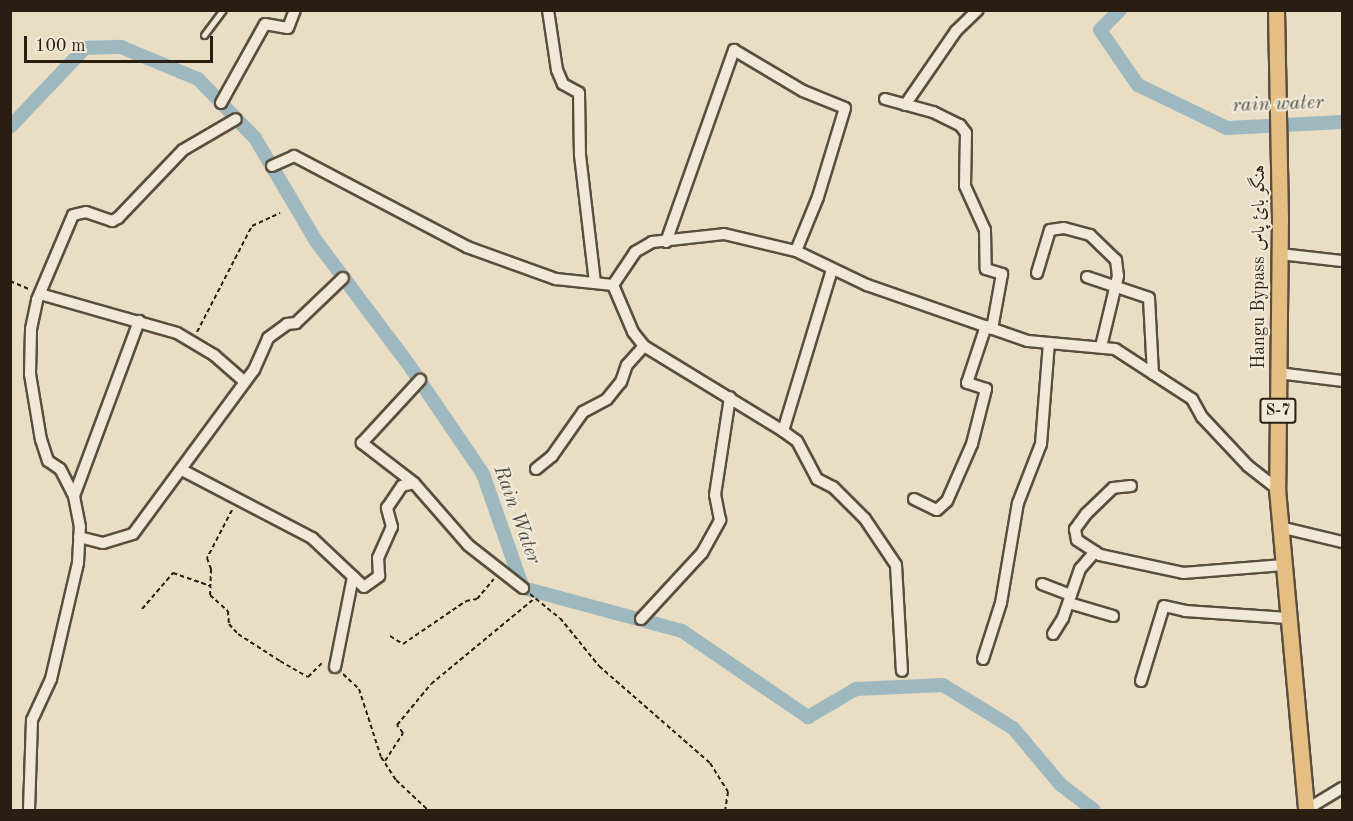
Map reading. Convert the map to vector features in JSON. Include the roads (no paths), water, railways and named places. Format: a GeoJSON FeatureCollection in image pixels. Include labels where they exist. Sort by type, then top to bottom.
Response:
{"type":"FeatureCollection","features":[{"type":"Feature","properties":{"kind":"main road","name":"Hangu Bypass ہنگو بائ پاس"},"geometry":{"type":"LineString","coordinates":[[1276,10],[1280,254],[1277,489],[1306,810]]}},
{"type":"Feature","properties":{"kind":"street"},"geometry":{"type":"LineString","coordinates":[[221,103],[265,24],[288,28],[295,10]]}},
{"type":"Feature","properties":{"kind":"street"},"geometry":{"type":"LineString","coordinates":[[548,10],[557,70],[563,84],[579,93],[580,155],[595,283]]}},
{"type":"Feature","properties":{"kind":"street"},"geometry":{"type":"LineString","coordinates":[[905,105],[956,31],[978,10]]}},
{"type":"Feature","properties":{"kind":"street"},"geometry":{"type":"LineString","coordinates":[[666,242],[734,50],[803,91],[845,108],[818,197],[796,251]]}},
{"type":"Feature","properties":{"kind":"street"},"geometry":{"type":"LineString","coordinates":[[885,99],[960,125],[966,133],[965,186],[985,230],[986,269],[1002,274],[989,328],[967,383],[986,389],[972,444],[947,501],[937,510],[914,499]]}},
{"type":"Feature","properties":{"kind":"street"},"geometry":{"type":"LineString","coordinates":[[29,810],[32,720],[51,679],[78,563],[79,537],[74,496],[60,469],[48,461],[40,440],[30,374],[31,329],[40,294],[73,215],[86,212],[112,220],[118,218],[183,150],[236,118]]}},
{"type":"Feature","properties":{"kind":"street"},"geometry":{"type":"LineString","coordinates":[[272,166],[294,156],[467,247],[556,279],[613,285]]}},
{"type":"Feature","properties":{"kind":"street"},"geometry":{"type":"LineString","coordinates":[[1038,273],[1050,231],[1077,228],[1090,235],[1116,260],[1116,287],[1101,347]]}},
{"type":"Feature","properties":{"kind":"street"},"geometry":{"type":"LineString","coordinates":[[613,285],[635,252],[652,242],[724,234],[796,251],[832,270],[1028,341],[1115,349],[1192,399],[1202,417],[1240,458],[1277,489]]}},
{"type":"Feature","properties":{"kind":"street"},"geometry":{"type":"LineString","coordinates":[[1280,254],[1342,261]]}},
{"type":"Feature","properties":{"kind":"street"},"geometry":{"type":"LineString","coordinates":[[783,431],[832,270]]}},
{"type":"Feature","properties":{"kind":"street"},"geometry":{"type":"LineString","coordinates":[[1087,276],[1149,298],[1153,374]]}},
{"type":"Feature","properties":{"kind":"street"},"geometry":{"type":"LineString","coordinates":[[79,537],[103,543],[134,534],[245,382],[268,338],[287,324],[296,323],[343,278]]}},
{"type":"Feature","properties":{"kind":"street"},"geometry":{"type":"LineString","coordinates":[[613,285],[633,332],[644,346],[730,397],[796,441],[817,479],[833,487],[865,519],[896,565],[902,670]]}},
{"type":"Feature","properties":{"kind":"street"},"geometry":{"type":"LineString","coordinates":[[40,294],[139,321],[193,340],[245,382]]}},
{"type":"Feature","properties":{"kind":"street"},"geometry":{"type":"LineString","coordinates":[[74,496],[139,321]]}},
{"type":"Feature","properties":{"kind":"street"},"geometry":{"type":"LineString","coordinates":[[983,659],[1001,603],[1018,503],[1041,444],[1049,343]]}},
{"type":"Feature","properties":{"kind":"street"},"geometry":{"type":"LineString","coordinates":[[536,469],[552,456],[583,412],[607,399],[621,382],[627,365],[644,346]]}},
{"type":"Feature","properties":{"kind":"street"},"geometry":{"type":"LineString","coordinates":[[1278,372],[1342,381]]}},
{"type":"Feature","properties":{"kind":"street"},"geometry":{"type":"LineString","coordinates":[[420,380],[362,443],[414,483],[468,545],[523,588]]}},
{"type":"Feature","properties":{"kind":"street"},"geometry":{"type":"LineString","coordinates":[[641,620],[702,553],[720,520],[715,495],[730,397]]}},
{"type":"Feature","properties":{"kind":"street"},"geometry":{"type":"LineString","coordinates":[[182,471],[239,497],[312,538],[364,587],[379,576],[378,558],[392,527],[387,508],[402,486],[414,483]]}},
{"type":"Feature","properties":{"kind":"street"},"geometry":{"type":"LineString","coordinates":[[1131,486],[1113,488],[1075,529],[1077,540],[1095,552],[1183,573],[1284,566]]}},
{"type":"Feature","properties":{"kind":"street"},"geometry":{"type":"LineString","coordinates":[[1280,527],[1342,542]]}},
{"type":"Feature","properties":{"kind":"street"},"geometry":{"type":"LineString","coordinates":[[1053,634],[1070,599],[1080,569],[1095,552]]}},
{"type":"Feature","properties":{"kind":"street"},"geometry":{"type":"LineString","coordinates":[[335,667],[353,577]]}},
{"type":"Feature","properties":{"kind":"street"},"geometry":{"type":"LineString","coordinates":[[1042,584],[1070,599],[1113,616]]}},
{"type":"Feature","properties":{"kind":"street"},"geometry":{"type":"LineString","coordinates":[[1141,681],[1164,606],[1185,611],[1288,618]]}},
{"type":"Feature","properties":{"kind":"street"},"geometry":{"type":"LineString","coordinates":[[1306,810],[1342,788]]}},
{"type":"Feature","properties":{"kind":"lane"},"geometry":{"type":"LineString","coordinates":[[204,35],[223,10]]}},
{"type":"Feature","properties":{"kind":"waterway","name":"rain water"},"geometry":{"type":"LineString","coordinates":[[1120,10],[1100,30],[1138,85],[1227,128],[1342,122]]}},
{"type":"Feature","properties":{"kind":"waterway","name":"Rain Water"},"geometry":{"type":"LineString","coordinates":[[10,127],[85,48],[121,47],[198,79],[255,138],[316,241],[409,365],[483,474],[523,588],[682,631],[808,717],[856,689],[943,685],[1013,728],[1061,785],[1094,810]]}}]}
